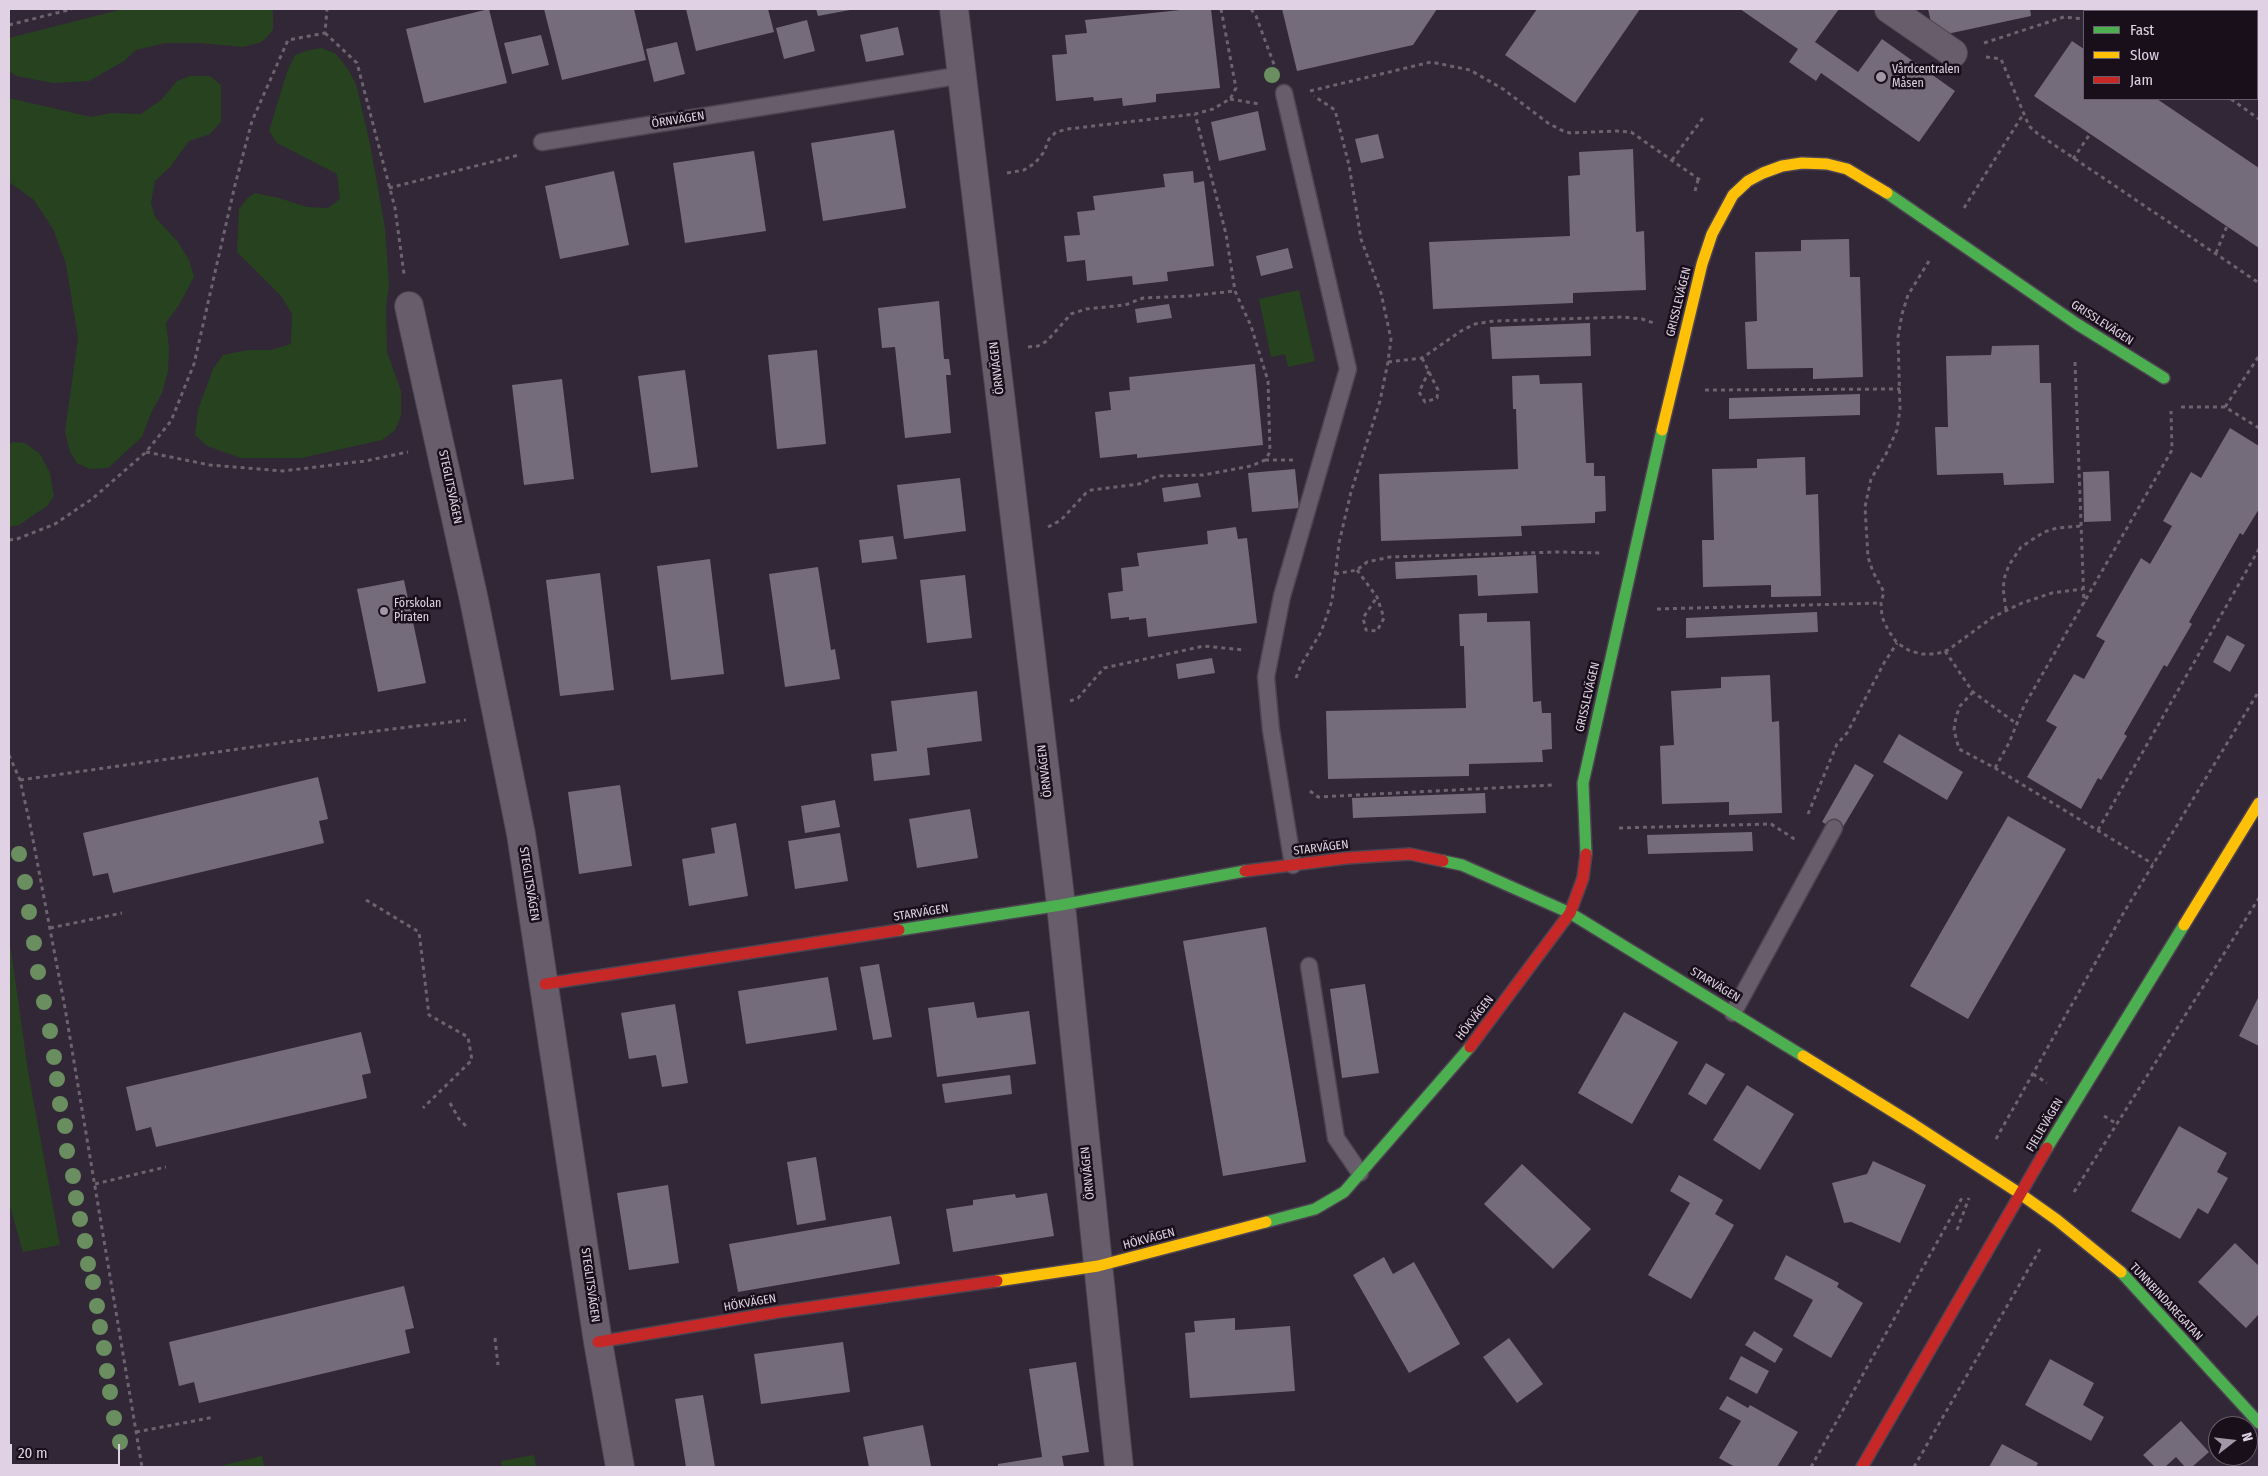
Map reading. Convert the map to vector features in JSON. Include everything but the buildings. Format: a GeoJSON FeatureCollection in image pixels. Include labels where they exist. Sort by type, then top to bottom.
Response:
{"type":"FeatureCollection","features":[{"type":"Feature","properties":{"kind":"street","name":"ÖRNVÄGEN"},"geometry":{"type":"LineString","coordinates":[[954,9],[1061,905],[1118,1467]]}},
{"type":"Feature","properties":{"kind":"street"},"geometry":{"type":"LineString","coordinates":[[1889,9],[1953,53]]}},
{"type":"Feature","properties":{"kind":"street","name":"GRISSLEVÄGEN"},"geometry":{"type":"LineString","coordinates":[[1570,913],[1582,878],[1586,855],[1583,783],[1702,264],[1712,234],[1733,195],[1748,181],[1782,166],[1802,163],[1827,164],[1847,169],[1872,183],[2077,324],[2164,378]]}},
{"type":"Feature","properties":{"kind":"street","name":"STEGLITSVÄGEN"},"geometry":{"type":"LineString","coordinates":[[408,306],[441,445],[521,834],[598,1342],[620,1467]]}},
{"type":"Feature","properties":{"kind":"street","name":"FJELIEVÄGEN"},"geometry":{"type":"LineString","coordinates":[[1862,1467],[2019,1193],[2259,803]]}},
{"type":"Feature","properties":{"kind":"street","name":"STARVÄGEN"},"geometry":{"type":"LineString","coordinates":[[544,984],[1061,905],[1230,873],[1347,858],[1410,854],[1462,865],[1570,913],[2019,1193]]}},
{"type":"Feature","properties":{"kind":"street","name":"HÖKVÄGEN"},"geometry":{"type":"LineString","coordinates":[[598,1342],[778,1312],[1098,1266],[1315,1209],[1344,1192],[1483,1032],[1570,913]]}},
{"type":"Feature","properties":{"kind":"street","name":"TUNNBINDAREGATAN"},"geometry":{"type":"LineString","coordinates":[[2019,1193],[2056,1220],[2128,1279],[2259,1423]]}},
{"type":"Feature","properties":{"kind":"lane","name":"ÖRNVÄGEN"},"geometry":{"type":"LineString","coordinates":[[542,142],[963,75]]}},
{"type":"Feature","properties":{"kind":"lane"},"geometry":{"type":"LineString","coordinates":[[1284,93],[1348,369],[1282,596],[1266,677],[1293,865]]}},
{"type":"Feature","properties":{"kind":"lane"},"geometry":{"type":"LineString","coordinates":[[1733,1013],[1834,828]]}},
{"type":"Feature","properties":{"kind":"lane"},"geometry":{"type":"LineString","coordinates":[[1309,966],[1336,1138],[1360,1173]]}},
{"type":"Feature","properties":{"kind":"path"},"geometry":{"type":"LineString","coordinates":[[9,25],[72,9]]}},
{"type":"Feature","properties":{"kind":"path"},"geometry":{"type":"LineString","coordinates":[[325,33],[327,9]]}},
{"type":"Feature","properties":{"kind":"path"},"geometry":{"type":"LineString","coordinates":[[975,179],[1024,170],[1040,158],[1049,139],[1056,132],[1195,114],[1213,109],[1230,100],[1236,88],[1221,9]]}},
{"type":"Feature","properties":{"kind":"path"},"geometry":{"type":"LineString","coordinates":[[1251,9],[1256,16],[1276,69]]}},
{"type":"Feature","properties":{"kind":"path"},"geometry":{"type":"LineString","coordinates":[[1953,53],[2064,17],[2083,18]]}},
{"type":"Feature","properties":{"kind":"path"},"geometry":{"type":"LineString","coordinates":[[325,33],[357,63],[395,208],[408,306]]}},
{"type":"Feature","properties":{"kind":"path"},"geometry":{"type":"LineString","coordinates":[[9,540],[55,524],[92,499],[146,452],[172,421],[194,364],[235,185],[252,121],[288,40],[325,33]]}},
{"type":"Feature","properties":{"kind":"path"},"geometry":{"type":"LineString","coordinates":[[1953,53],[2001,59],[2029,126],[2074,159],[2259,282]]}},
{"type":"Feature","properties":{"kind":"path"},"geometry":{"type":"LineString","coordinates":[[1308,92],[1431,62],[1470,70],[1482,76],[1561,130],[1570,134],[1632,132],[1698,180],[1713,180],[1733,195]]}},
{"type":"Feature","properties":{"kind":"path"},"geometry":{"type":"LineString","coordinates":[[2232,100],[2259,119]]}},
{"type":"Feature","properties":{"kind":"path"},"geometry":{"type":"LineString","coordinates":[[2024,113],[1916,281],[1902,314],[1898,337],[1900,409],[1897,430],[1886,454],[1871,479],[1865,507],[1868,557],[1873,572],[1884,592],[1881,603],[1882,617],[1888,630],[1898,643],[1910,651],[1922,654],[1945,651],[2006,610],[2036,598],[2083,589]]}},
{"type":"Feature","properties":{"kind":"path"},"geometry":{"type":"LineString","coordinates":[[1018,539],[1061,520],[1091,490],[1139,484],[1158,476],[1203,475],[1251,466],[1265,460],[1270,452],[1268,381],[1251,326],[1235,291],[1226,234],[1195,114]]}},
{"type":"Feature","properties":{"kind":"path"},"geometry":{"type":"LineString","coordinates":[[1672,160],[1705,115]]}},
{"type":"Feature","properties":{"kind":"path"},"geometry":{"type":"LineString","coordinates":[[2074,159],[2090,134]]}},
{"type":"Feature","properties":{"kind":"path"},"geometry":{"type":"LineString","coordinates":[[389,188],[514,157],[542,142]]}},
{"type":"Feature","properties":{"kind":"path"},"geometry":{"type":"LineString","coordinates":[[2216,254],[2227,226]]}},
{"type":"Feature","properties":{"kind":"path"},"geometry":{"type":"LineString","coordinates":[[996,353],[1038,346],[1047,341],[1071,314],[1086,308],[1124,305],[1144,298],[1235,291]]}},
{"type":"Feature","properties":{"kind":"path"},"geometry":{"type":"LineString","coordinates":[[1388,362],[1422,358],[1461,331],[1476,324],[1494,321],[1622,317],[1642,319],[1659,325]]}},
{"type":"Feature","properties":{"kind":"path"},"geometry":{"type":"LineString","coordinates":[[2075,355],[2084,603]]}},
{"type":"Feature","properties":{"kind":"path"},"geometry":{"type":"LineString","coordinates":[[2224,407],[2259,356]]}},
{"type":"Feature","properties":{"kind":"path"},"geometry":{"type":"LineString","coordinates":[[1422,358],[1429,371],[1438,390],[1437,398],[1425,402],[1419,392],[1429,371]]}},
{"type":"Feature","properties":{"kind":"path"},"geometry":{"type":"LineString","coordinates":[[1700,390],[1900,389]]}},
{"type":"Feature","properties":{"kind":"path"},"geometry":{"type":"LineString","coordinates":[[1995,768],[2024,706],[2172,450],[2171,407],[2224,407],[2259,428]]}},
{"type":"Feature","properties":{"kind":"path"},"geometry":{"type":"LineString","coordinates":[[146,452],[210,465],[283,471],[365,462],[441,445]]}},
{"type":"Feature","properties":{"kind":"path"},"geometry":{"type":"LineString","coordinates":[[2006,610],[2003,588],[2009,564],[2021,547],[2044,532],[2057,528],[2081,526]]}},
{"type":"Feature","properties":{"kind":"path"},"geometry":{"type":"LineString","coordinates":[[2098,830],[2259,549]]}},
{"type":"Feature","properties":{"kind":"path"},"geometry":{"type":"LineString","coordinates":[[1335,574],[1357,570],[1366,562],[1390,556],[1522,552],[1606,554]]}},
{"type":"Feature","properties":{"kind":"path"},"geometry":{"type":"LineString","coordinates":[[1357,570],[1376,597],[1384,618],[1377,631],[1366,630],[1363,618],[1376,597]]}},
{"type":"Feature","properties":{"kind":"path"},"geometry":{"type":"LineString","coordinates":[[1650,609],[1881,603]]}},
{"type":"Feature","properties":{"kind":"path"},"geometry":{"type":"LineString","coordinates":[[1804,823],[1837,744],[1847,733],[1884,663],[1898,643]]}},
{"type":"Feature","properties":{"kind":"path"},"geometry":{"type":"LineString","coordinates":[[1038,712],[1078,698],[1104,668],[1204,646],[1271,652]]}},
{"type":"Feature","properties":{"kind":"path"},"geometry":{"type":"LineString","coordinates":[[1945,651],[1973,692],[2017,724]]}},
{"type":"Feature","properties":{"kind":"path"},"geometry":{"type":"LineString","coordinates":[[1811,1467],[2154,864],[2259,691]]}},
{"type":"Feature","properties":{"kind":"path"},"geometry":{"type":"LineString","coordinates":[[1973,692],[1960,706],[1954,730],[1959,749],[1995,768],[2154,864]]}},
{"type":"Feature","properties":{"kind":"path"},"geometry":{"type":"LineString","coordinates":[[20,780],[295,741],[498,716]]}},
{"type":"Feature","properties":{"kind":"path"},"geometry":{"type":"LineString","coordinates":[[9,755],[20,780],[50,928],[142,1467]]}},
{"type":"Feature","properties":{"kind":"path"},"geometry":{"type":"LineString","coordinates":[[1278,770],[1318,796],[1583,783]]}},
{"type":"Feature","properties":{"kind":"path"},"geometry":{"type":"LineString","coordinates":[[1614,828],[1771,824]]}},
{"type":"Feature","properties":{"kind":"path"},"geometry":{"type":"LineString","coordinates":[[1797,840],[1800,832]]}},
{"type":"Feature","properties":{"kind":"path"},"geometry":{"type":"LineString","coordinates":[[1914,1467],[2056,1220],[2259,898]]}},
{"type":"Feature","properties":{"kind":"path"},"geometry":{"type":"LineString","coordinates":[[366,900],[418,932],[429,1014],[468,1037],[472,1060],[423,1108]]}},
{"type":"Feature","properties":{"kind":"path"},"geometry":{"type":"LineString","coordinates":[[50,928],[122,913]]}},
{"type":"Feature","properties":{"kind":"path"},"geometry":{"type":"LineString","coordinates":[[450,1103],[458,1119],[466,1126]]}},
{"type":"Feature","properties":{"kind":"path"},"geometry":{"type":"LineString","coordinates":[[95,1184],[166,1167]]}},
{"type":"Feature","properties":{"kind":"path"},"geometry":{"type":"LineString","coordinates":[[495,1338],[498,1365]]}},
{"type":"Feature","properties":{"kind":"path"},"geometry":{"type":"LineString","coordinates":[[136,1432],[214,1417]]}},
{"type":"Feature","properties":{"kind":"green space"},"geometry":{"type":"Polygon","coordinates":[[[123,9],[269,9],[273,10],[273,30],[262,42],[243,47],[199,43],[165,43],[136,50],[124,61],[89,81],[53,83],[16,76],[9,71],[9,38],[123,9]]]}},
{"type":"Feature","properties":{"kind":"green space"},"geometry":{"type":"Polygon","coordinates":[[[322,48],[336,54],[348,69],[356,84],[370,144],[385,228],[389,285],[386,307],[387,352],[401,391],[401,416],[395,430],[382,440],[301,458],[241,458],[207,446],[195,435],[198,410],[213,369],[223,355],[248,350],[271,350],[291,344],[292,314],[281,296],[237,252],[239,209],[255,193],[307,207],[328,208],[340,199],[337,174],[277,143],[269,131],[287,72],[295,55],[322,48]]]}},
{"type":"Feature","properties":{"kind":"green space"},"geometry":{"type":"Polygon","coordinates":[[[190,76],[210,76],[221,85],[221,122],[210,134],[189,141],[170,167],[155,181],[151,203],[155,217],[178,242],[189,260],[194,277],[179,305],[166,323],[169,348],[168,371],[162,393],[151,413],[142,437],[108,468],[90,469],[77,463],[70,452],[65,432],[78,338],[66,264],[53,229],[34,200],[9,182],[9,98],[91,117],[111,113],[141,114],[161,100],[177,81],[190,76]]]}},
{"type":"Feature","properties":{"kind":"green space"},"geometry":{"type":"Polygon","coordinates":[[[1299,290],[1315,361],[1288,367],[1285,354],[1271,357],[1259,299],[1299,290]]]}},
{"type":"Feature","properties":{"kind":"green space"},"geometry":{"type":"Polygon","coordinates":[[[14,442],[25,443],[40,454],[50,473],[54,496],[47,506],[19,525],[9,527],[9,444],[14,442]]]}},
{"type":"Feature","properties":{"kind":"green space"},"geometry":{"type":"Polygon","coordinates":[[[9,936],[28,1071],[60,1245],[23,1252],[9,1203],[9,936]]]}},
{"type":"Feature","properties":{"kind":"green space"},"geometry":{"type":"Polygon","coordinates":[[[534,1455],[536,1467],[502,1467],[501,1461],[534,1455]]]}},
{"type":"Feature","properties":{"kind":"green space"},"geometry":{"type":"Polygon","coordinates":[[[262,1456],[264,1467],[224,1467],[224,1465],[262,1456]]]}},
{"type":"Feature","properties":{"kind":"traffic: fast"},"geometry":{"type":"LineString","coordinates":[[1887,193],[2077,324],[2164,378]]}},
{"type":"Feature","properties":{"kind":"traffic: fast"},"geometry":{"type":"LineString","coordinates":[[1586,854],[1583,783],[1662,430]]}},
{"type":"Feature","properties":{"kind":"traffic: fast"},"geometry":{"type":"LineString","coordinates":[[1443,861],[1462,865],[1570,913],[1803,1056]]}},
{"type":"Feature","properties":{"kind":"traffic: fast"},"geometry":{"type":"LineString","coordinates":[[899,930],[1061,905],[1245,871]]}},
{"type":"Feature","properties":{"kind":"traffic: fast"},"geometry":{"type":"LineString","coordinates":[[2047,1148],[2184,925]]}},
{"type":"Feature","properties":{"kind":"traffic: fast"},"geometry":{"type":"LineString","coordinates":[[1266,1222],[1315,1209],[1344,1192],[1470,1047]]}},
{"type":"Feature","properties":{"kind":"traffic: fast"},"geometry":{"type":"LineString","coordinates":[[2121,1272],[2259,1423]]}},
{"type":"Feature","properties":{"kind":"traffic: slow"},"geometry":{"type":"LineString","coordinates":[[1662,430],[1702,264],[1712,234],[1733,195],[1748,181],[1763,173],[1782,166],[1802,163],[1827,164],[1847,169],[1887,193]]}},
{"type":"Feature","properties":{"kind":"traffic: slow"},"geometry":{"type":"LineString","coordinates":[[2184,925],[2259,803]]}},
{"type":"Feature","properties":{"kind":"traffic: slow"},"geometry":{"type":"LineString","coordinates":[[1803,1056],[2019,1193],[2057,1220],[2121,1272]]}},
{"type":"Feature","properties":{"kind":"traffic: slow"},"geometry":{"type":"LineString","coordinates":[[997,1281],[1098,1266],[1266,1222]]}},
{"type":"Feature","properties":{"kind":"traffic: jam"},"geometry":{"type":"LineString","coordinates":[[1245,871],[1347,858],[1410,854],[1443,861]]}},
{"type":"Feature","properties":{"kind":"traffic: jam"},"geometry":{"type":"LineString","coordinates":[[1470,1047],[1570,913],[1583,878],[1586,854]]}},
{"type":"Feature","properties":{"kind":"traffic: jam"},"geometry":{"type":"LineString","coordinates":[[545,984],[899,930]]}},
{"type":"Feature","properties":{"kind":"traffic: jam"},"geometry":{"type":"LineString","coordinates":[[1862,1467],[2047,1148]]}},
{"type":"Feature","properties":{"kind":"traffic: jam"},"geometry":{"type":"LineString","coordinates":[[598,1342],[778,1312],[997,1281]]}},
{"type":"Feature","properties":{"kind":"place","name":"Vårdcentralen Måsen"},"geometry":{"type":"Point","coordinates":[1881,77]}},
{"type":"Feature","properties":{"kind":"place","name":"Förskolan Piraten"},"geometry":{"type":"Point","coordinates":[384,611]}}]}
